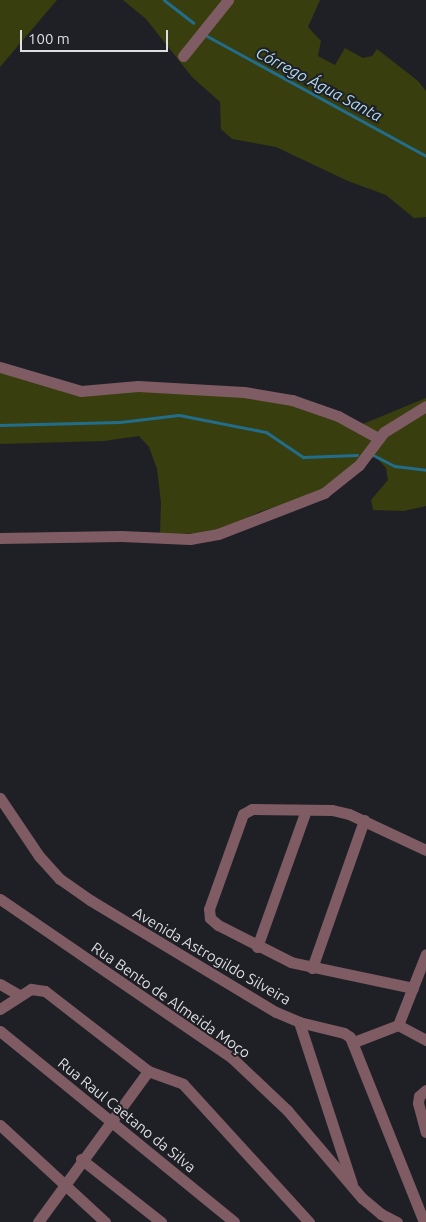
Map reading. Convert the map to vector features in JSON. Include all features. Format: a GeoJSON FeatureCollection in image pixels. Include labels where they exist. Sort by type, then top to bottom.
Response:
{"type":"FeatureCollection","features":[{"type":"Feature","properties":{"kind":"street"},"geometry":{"type":"LineString","coordinates":[[183,56],[228,0]]}},
{"type":"Feature","properties":{"kind":"street"},"geometry":{"type":"LineString","coordinates":[[0,367],[81,391],[138,386],[244,392],[292,400],[338,416],[378,438]]}},
{"type":"Feature","properties":{"kind":"street"},"geometry":{"type":"LineString","coordinates":[[0,538],[209,537],[324,493],[359,466],[378,438],[402,418],[426,406]]}},
{"type":"Feature","properties":{"kind":"street","name":"Avenida Astrogildo Silveira"},"geometry":{"type":"LineString","coordinates":[[0,798],[38,856],[60,879],[243,994],[299,1022],[344,1033],[354,1042]]}},
{"type":"Feature","properties":{"kind":"street"},"geometry":{"type":"LineString","coordinates":[[413,988],[312,968],[257,948],[218,925],[210,918],[209,909],[243,814],[260,808],[332,810],[364,820],[426,850]]}},
{"type":"Feature","properties":{"kind":"street"},"geometry":{"type":"LineString","coordinates":[[257,948],[306,810]]}},
{"type":"Feature","properties":{"kind":"street"},"geometry":{"type":"LineString","coordinates":[[312,968],[364,820]]}},
{"type":"Feature","properties":{"kind":"street","name":"Rua Bento de Almeida Moço"},"geometry":{"type":"LineString","coordinates":[[0,899],[232,1058],[287,1110],[354,1190],[381,1214],[397,1222]]}},
{"type":"Feature","properties":{"kind":"street"},"geometry":{"type":"LineString","coordinates":[[424,1222],[354,1042],[398,1024],[426,954]]}},
{"type":"Feature","properties":{"kind":"street"},"geometry":{"type":"LineString","coordinates":[[0,984],[18,995]]}},
{"type":"Feature","properties":{"kind":"street"},"geometry":{"type":"LineString","coordinates":[[0,1009],[18,995],[31,989],[45,991],[148,1071],[183,1084],[309,1222]]}},
{"type":"Feature","properties":{"kind":"street"},"geometry":{"type":"LineString","coordinates":[[299,1022],[354,1190]]}},
{"type":"Feature","properties":{"kind":"street"},"geometry":{"type":"LineString","coordinates":[[398,1024],[426,1040]]}},
{"type":"Feature","properties":{"kind":"street","name":"Rua Raul Caetano da Silva"},"geometry":{"type":"LineString","coordinates":[[0,1031],[234,1222]]}},
{"type":"Feature","properties":{"kind":"street"},"geometry":{"type":"LineString","coordinates":[[38,1222],[62,1185],[148,1071]]}},
{"type":"Feature","properties":{"kind":"street"},"geometry":{"type":"LineString","coordinates":[[426,1090],[421,1093],[418,1103],[426,1132]]}},
{"type":"Feature","properties":{"kind":"street"},"geometry":{"type":"LineString","coordinates":[[1,1128],[62,1185],[106,1222]]}},
{"type":"Feature","properties":{"kind":"street"},"geometry":{"type":"LineString","coordinates":[[81,1159],[161,1222]]}},
{"type":"Feature","properties":{"kind":"green space"},"geometry":{"type":"Polygon","coordinates":[[[0,0],[57,0],[0,67],[0,0]]]}},
{"type":"Feature","properties":{"kind":"green space"},"geometry":{"type":"Polygon","coordinates":[[[123,0],[320,0],[308,27],[321,41],[318,56],[335,65],[345,48],[363,58],[372,56],[377,49],[418,81],[426,91],[426,217],[414,218],[386,195],[348,181],[276,147],[232,139],[221,129],[220,102],[192,77],[146,19],[123,0]]]}},
{"type":"Feature","properties":{"kind":"green space"},"geometry":{"type":"Polygon","coordinates":[[[0,363],[88,391],[145,389],[249,394],[318,408],[358,426],[426,398],[426,506],[404,511],[373,510],[371,500],[388,480],[386,468],[370,451],[334,488],[259,512],[216,533],[160,534],[161,503],[157,469],[149,447],[139,436],[104,441],[0,444],[0,363]]]}},
{"type":"Feature","properties":{"kind":"waterway","name":"Córrego Água Santa"},"geometry":{"type":"LineString","coordinates":[[164,0],[193,23]]}},
{"type":"Feature","properties":{"kind":"waterway","name":"Córrego Água Santa"},"geometry":{"type":"LineString","coordinates":[[205,35],[426,156]]}},
{"type":"Feature","properties":{"kind":"waterway"},"geometry":{"type":"LineString","coordinates":[[0,425],[120,422],[179,415],[266,432],[303,457],[357,455]]}},
{"type":"Feature","properties":{"kind":"waterway"},"geometry":{"type":"LineString","coordinates":[[371,454],[395,466],[426,470]]}}]}
